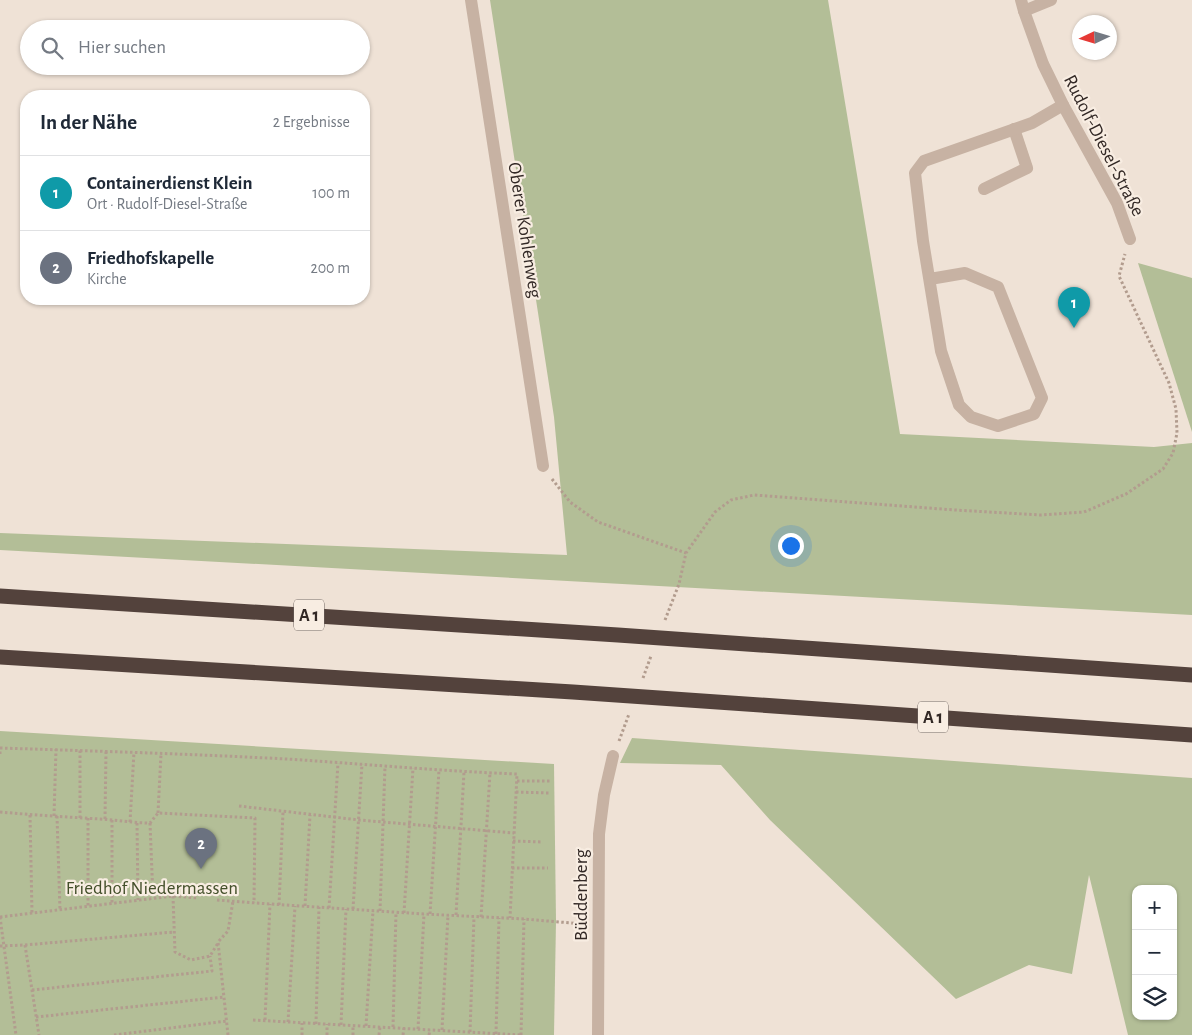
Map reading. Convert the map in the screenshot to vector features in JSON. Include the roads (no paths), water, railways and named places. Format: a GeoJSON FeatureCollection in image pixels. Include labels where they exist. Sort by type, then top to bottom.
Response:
{"type":"FeatureCollection","features":[{"type":"Feature","properties":{"kind":"highway","name":"A 1"},"geometry":{"type":"LineString","coordinates":[[0,596],[618,635],[1192,675]]}},
{"type":"Feature","properties":{"kind":"highway","name":"A 1"},"geometry":{"type":"LineString","coordinates":[[0,657],[573,692],[1192,735]]}},
{"type":"Feature","properties":{"kind":"street","name":"Oberer Kohlenweg"},"geometry":{"type":"LineString","coordinates":[[471,0],[543,466]]}},
{"type":"Feature","properties":{"kind":"street","name":"Rudolf-Diesel-Straße"},"geometry":{"type":"LineString","coordinates":[[1051,0],[1023,6],[1043,64],[1063,105],[1117,203],[1130,239]]}},
{"type":"Feature","properties":{"kind":"street"},"geometry":{"type":"LineString","coordinates":[[930,279],[965,273],[998,287],[1042,398],[1034,414],[998,426],[971,417],[959,405],[941,351],[924,241],[915,173],[924,161],[1032,123],[1063,105]]}},
{"type":"Feature","properties":{"kind":"street"},"geometry":{"type":"LineString","coordinates":[[984,189],[1027,168],[1014,129]]}},
{"type":"Feature","properties":{"kind":"street","name":"Büddenberg"},"geometry":{"type":"LineString","coordinates":[[598,1035],[599,834],[604,795],[613,756]]}},
{"type":"Feature","properties":{"kind":"place","name":"Containerdienst Klein"},"geometry":{"type":"Point","coordinates":[1074,328]}},
{"type":"Feature","properties":{"kind":"place","name":"Friedhofskapelle"},"geometry":{"type":"Point","coordinates":[201,869]}},
{"type":"Feature","properties":{"kind":"park label","name":"Friedhof Niedermassen"},"geometry":{"type":"Point","coordinates":[152,887]}}]}
